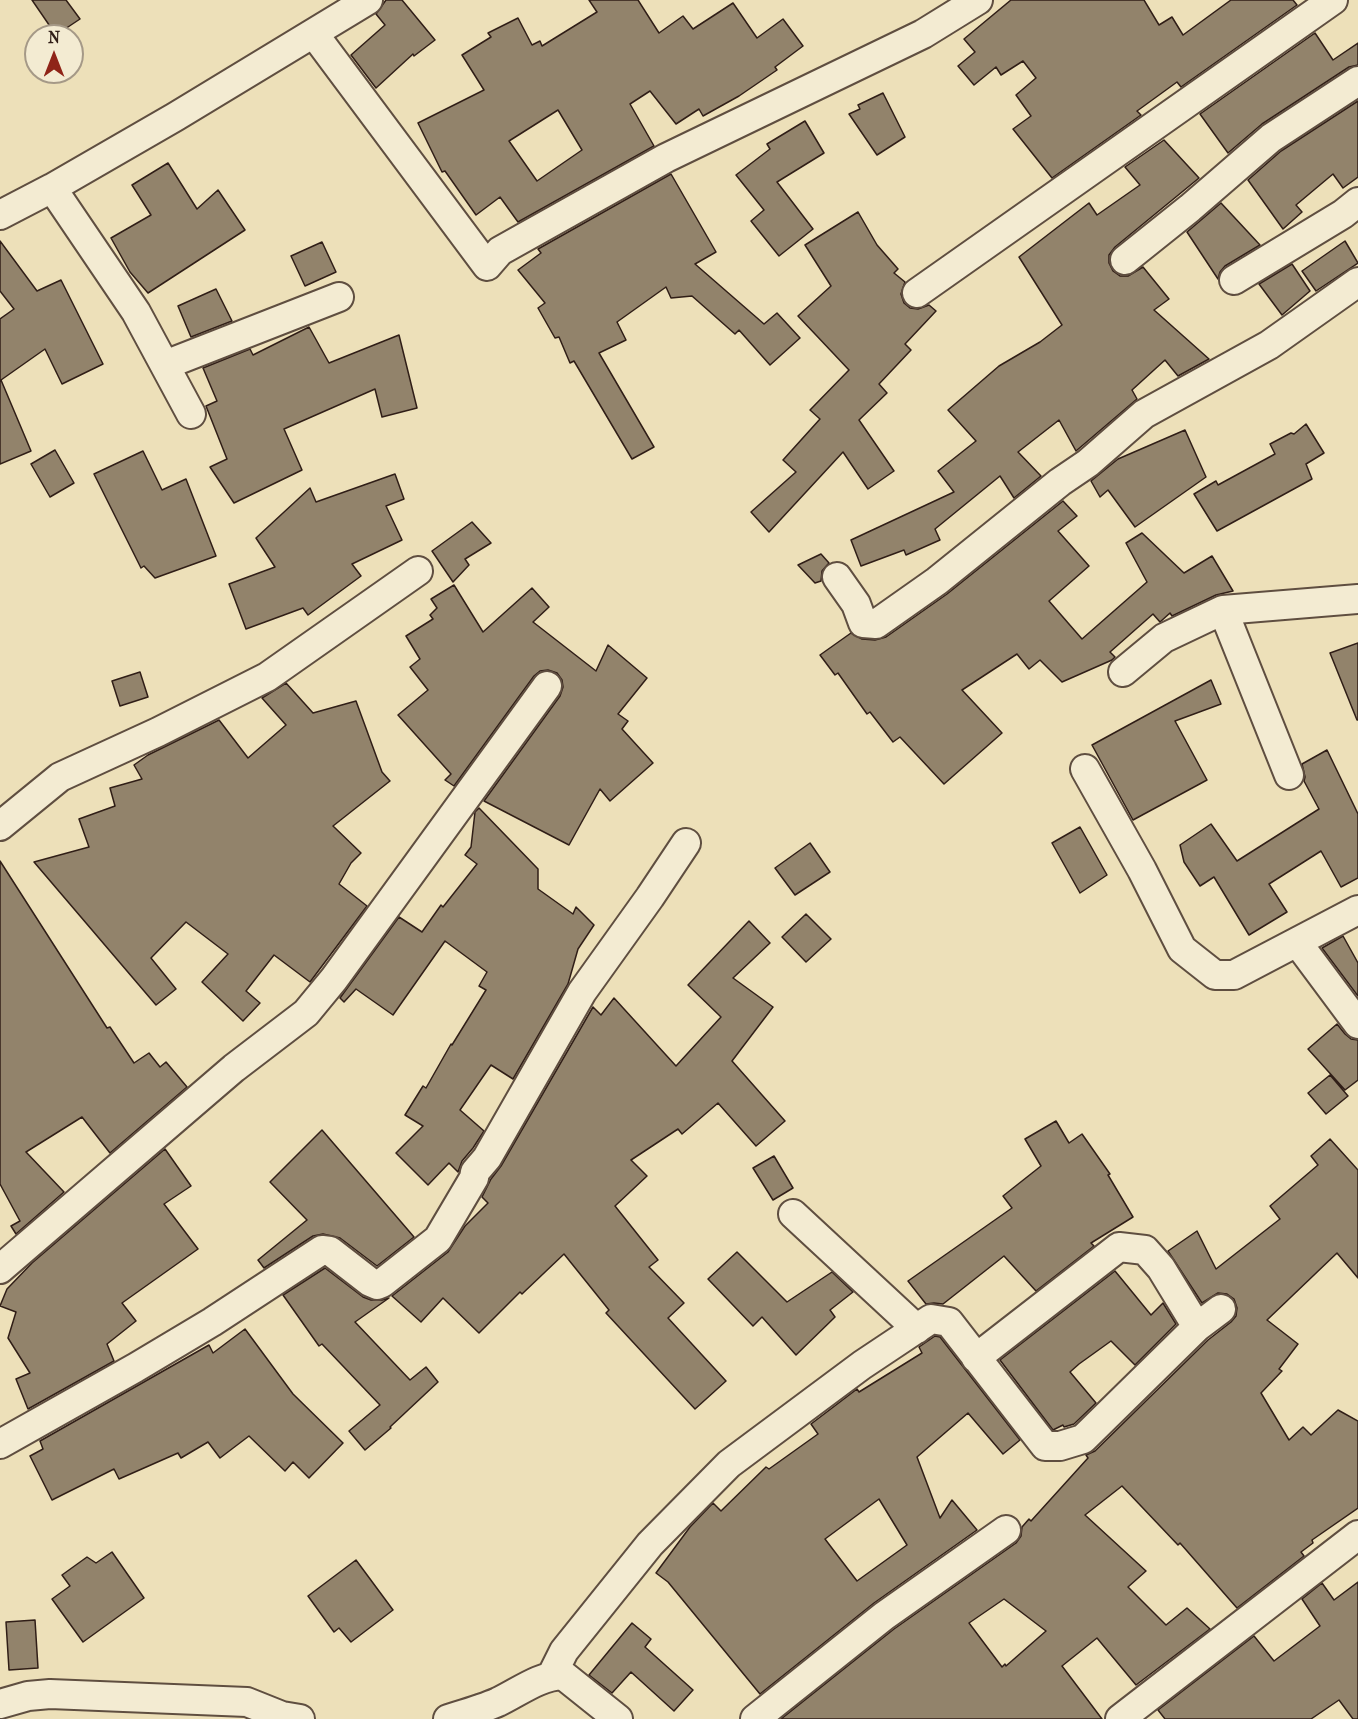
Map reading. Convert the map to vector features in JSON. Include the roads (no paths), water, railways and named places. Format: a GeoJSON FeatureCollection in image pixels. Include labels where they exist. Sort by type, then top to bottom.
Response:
{"type":"FeatureCollection","features":[{"type":"Feature","properties":{"kind":"street"},"geometry":{"type":"LineString","coordinates":[[0,215],[52,188],[368,0]]}},
{"type":"Feature","properties":{"kind":"street"},"geometry":{"type":"LineString","coordinates":[[314,34],[487,266],[500,251],[666,158],[923,34],[978,0]]}},
{"type":"Feature","properties":{"kind":"street"},"geometry":{"type":"LineString","coordinates":[[916,293],[1333,0]]}},
{"type":"Feature","properties":{"kind":"street"},"geometry":{"type":"LineString","coordinates":[[1125,260],[1271,138],[1358,81]]}},
{"type":"Feature","properties":{"kind":"street"},"geometry":{"type":"LineString","coordinates":[[52,188],[136,312],[190,414]]}},
{"type":"Feature","properties":{"kind":"street"},"geometry":{"type":"LineString","coordinates":[[1234,280],[1353,216]]}},
{"type":"Feature","properties":{"kind":"street"},"geometry":{"type":"LineString","coordinates":[[837,577],[856,604],[863,623],[876,624],[937,581],[1088,463],[1144,414],[1269,345],[1358,282]]}},
{"type":"Feature","properties":{"kind":"street"},"geometry":{"type":"LineString","coordinates":[[165,365],[339,297]]}},
{"type":"Feature","properties":{"kind":"street"},"geometry":{"type":"LineString","coordinates":[[0,826],[60,777],[158,732],[267,677],[418,572]]}},
{"type":"Feature","properties":{"kind":"street"},"geometry":{"type":"LineString","coordinates":[[1123,672],[1164,638],[1223,610],[1358,600]]}},
{"type":"Feature","properties":{"kind":"street"},"geometry":{"type":"LineString","coordinates":[[1223,610],[1289,775]]}},
{"type":"Feature","properties":{"kind":"street"},"geometry":{"type":"LineString","coordinates":[[0,1269],[234,1068],[306,1013],[334,979],[547,686]]}},
{"type":"Feature","properties":{"kind":"street"},"geometry":{"type":"LineString","coordinates":[[1085,769],[1142,870],[1182,949],[1215,975],[1234,975],[1358,910]]}},
{"type":"Feature","properties":{"kind":"street"},"geometry":{"type":"LineString","coordinates":[[0,1444],[212,1322],[322,1250],[330,1251],[377,1285],[438,1239],[582,992],[686,843]]}},
{"type":"Feature","properties":{"kind":"street"},"geometry":{"type":"LineString","coordinates":[[1297,942],[1358,1024]]}},
{"type":"Feature","properties":{"kind":"street"},"geometry":{"type":"LineString","coordinates":[[793,1214],[917,1329]]}},
{"type":"Feature","properties":{"kind":"street"},"geometry":{"type":"LineString","coordinates":[[976,1358],[1119,1247],[1146,1250],[1161,1268],[1197,1327]]}},
{"type":"Feature","properties":{"kind":"street"},"geometry":{"type":"LineString","coordinates":[[552,1676],[564,1651],[650,1544],[729,1464],[862,1365],[931,1319],[949,1322],[1045,1446],[1060,1446],[1083,1439],[1197,1327],[1221,1309]]}},
{"type":"Feature","properties":{"kind":"street"},"geometry":{"type":"LineString","coordinates":[[755,1719],[884,1616],[1006,1530]]}},
{"type":"Feature","properties":{"kind":"street"},"geometry":{"type":"LineString","coordinates":[[1120,1719],[1358,1535]]}},
{"type":"Feature","properties":{"kind":"street"},"geometry":{"type":"LineString","coordinates":[[448,1719],[496,1703],[536,1682],[563,1675],[618,1719]]}},
{"type":"Feature","properties":{"kind":"street"},"geometry":{"type":"LineString","coordinates":[[0,1704],[27,1696],[50,1694],[247,1702],[282,1716],[300,1719]]}}]}
